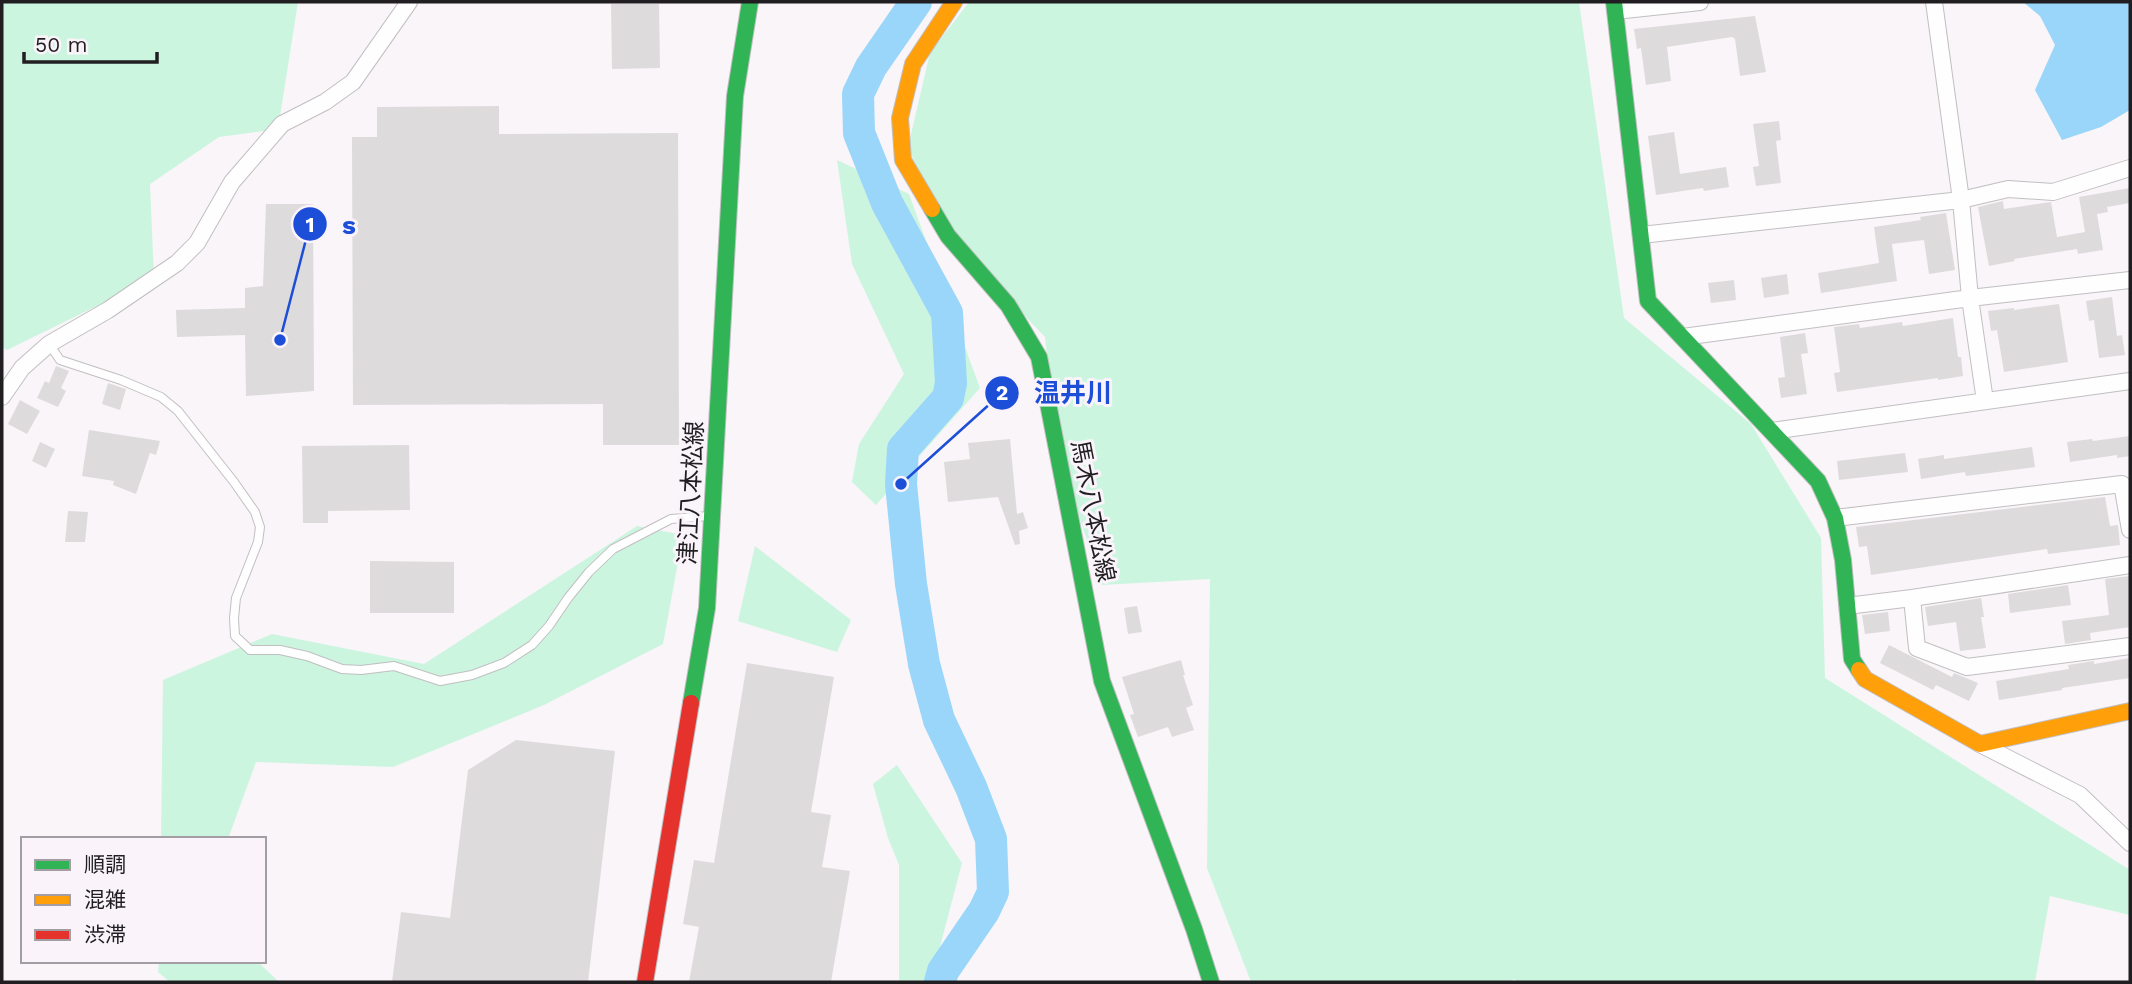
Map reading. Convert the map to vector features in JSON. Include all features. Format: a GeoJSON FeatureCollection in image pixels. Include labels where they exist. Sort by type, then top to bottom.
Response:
{"type":"FeatureCollection","features":[{"type":"Feature","properties":{"kind":"main road","name":"津江八本松線"},"geometry":{"type":"LineString","coordinates":[[645,982],[707,608],[735,96],[750,2]]}},
{"type":"Feature","properties":{"kind":"main road","name":"馬木八本松線"},"geometry":{"type":"LineString","coordinates":[[954,2],[913,64],[900,118],[903,160],[948,236],[1008,305],[1039,357],[1102,681],[1211,982]]}},
{"type":"Feature","properties":{"kind":"main road"},"geometry":{"type":"LineString","coordinates":[[1615,7],[1648,301],[1818,481],[1835,518],[1843,560],[1852,659],[1864,679],[1980,744],[2130,711]]}},
{"type":"Feature","properties":{"kind":"street"},"geometry":{"type":"LineString","coordinates":[[2,397],[22,368],[49,344],[108,310],[177,263],[197,243],[232,182],[282,124],[325,102],[353,82],[409,2]]}},
{"type":"Feature","properties":{"kind":"street"},"geometry":{"type":"LineString","coordinates":[[1615,7],[1700,2]]}},
{"type":"Feature","properties":{"kind":"street"},"geometry":{"type":"LineString","coordinates":[[1934,2],[1985,401]]}},
{"type":"Feature","properties":{"kind":"street"},"geometry":{"type":"LineString","coordinates":[[1641,234],[1961,200],[2008,188],[2053,192],[2130,168]]}},
{"type":"Feature","properties":{"kind":"street"},"geometry":{"type":"LineString","coordinates":[[1683,337],[2130,279]]}},
{"type":"Feature","properties":{"kind":"street"},"geometry":{"type":"LineString","coordinates":[[1772,431],[2130,381]]}},
{"type":"Feature","properties":{"kind":"street"},"geometry":{"type":"LineString","coordinates":[[1835,518],[2122,484],[2130,530]]}},
{"type":"Feature","properties":{"kind":"street"},"geometry":{"type":"LineString","coordinates":[[1847,606],[2130,565]]}},
{"type":"Feature","properties":{"kind":"street"},"geometry":{"type":"LineString","coordinates":[[1912,598],[1917,648],[1967,667],[2130,646]]}},
{"type":"Feature","properties":{"kind":"street"},"geometry":{"type":"LineString","coordinates":[[1980,744],[2080,794],[2130,844]]}},
{"type":"Feature","properties":{"kind":"lane"},"geometry":{"type":"LineString","coordinates":[[49,344],[60,359],[161,397],[178,411],[255,512],[260,527],[258,542],[236,598],[234,618],[235,636],[250,650],[281,650],[342,669],[394,666],[440,681],[472,675],[504,663],[532,645],[589,572],[613,549],[671,519],[714,515]]}},
{"type":"Feature","properties":{"kind":"green space"},"geometry":{"type":"Polygon","coordinates":[[[2,2],[298,2],[278,129],[219,137],[150,184],[154,278],[7,350],[2,347],[2,2]]]}},
{"type":"Feature","properties":{"kind":"green space"},"geometry":{"type":"Polygon","coordinates":[[[969,2],[1579,2],[1624,318],[1751,424],[1821,538],[1825,678],[2130,870],[2130,915],[2050,896],[2035,982],[1518,982],[1514,979],[1510,982],[1251,982],[1207,868],[1210,579],[1102,585],[1058,453],[1045,337],[948,236],[908,147],[930,53],[969,2]]]}},
{"type":"Feature","properties":{"kind":"green space"},"geometry":{"type":"Polygon","coordinates":[[[837,160],[909,194],[980,388],[876,505],[852,482],[859,444],[904,374],[852,264],[837,160]]]}},
{"type":"Feature","properties":{"kind":"green space"},"geometry":{"type":"Polygon","coordinates":[[[637,526],[683,535],[663,644],[544,705],[393,767],[256,762],[229,837],[161,837],[163,680],[272,634],[424,664],[637,526]]]}},
{"type":"Feature","properties":{"kind":"green space"},"geometry":{"type":"Polygon","coordinates":[[[755,546],[851,620],[837,652],[738,621],[755,546]]]}},
{"type":"Feature","properties":{"kind":"green space"},"geometry":{"type":"Polygon","coordinates":[[[897,765],[962,863],[936,962],[939,982],[899,982],[899,865],[888,838],[873,784],[897,765]]]}},
{"type":"Feature","properties":{"kind":"green space"},"geometry":{"type":"Polygon","coordinates":[[[159,963],[259,963],[279,982],[170,982],[158,972],[159,963]]]}},
{"type":"Feature","properties":{"kind":"water"},"geometry":{"type":"Polygon","coordinates":[[[2023,2],[2130,2],[2130,110],[2101,127],[2062,140],[2035,90],[2055,45],[2040,16],[2023,2]]]}},
{"type":"Feature","properties":{"kind":"building"},"geometry":{"type":"Polygon","coordinates":[[[611,4],[659,4],[660,68],[612,69],[611,4]]]}},
{"type":"Feature","properties":{"kind":"building"},"geometry":{"type":"Polygon","coordinates":[[[1755,16],[1766,72],[1740,76],[1735,39],[1732,37],[1667,47],[1671,81],[1646,85],[1641,48],[1637,49],[1634,29],[1755,16]]]}},
{"type":"Feature","properties":{"kind":"building"},"geometry":{"type":"Polygon","coordinates":[[[499,106],[499,134],[678,133],[679,445],[603,445],[603,404],[353,405],[352,137],[377,137],[377,107],[499,106]]]}},
{"type":"Feature","properties":{"kind":"building"},"geometry":{"type":"Polygon","coordinates":[[[1779,121],[1781,140],[1776,141],[1781,183],[1756,186],[1753,167],[1759,166],[1753,124],[1779,121]]]}},
{"type":"Feature","properties":{"kind":"building"},"geometry":{"type":"Polygon","coordinates":[[[1674,132],[1680,174],[1726,167],[1729,187],[1656,195],[1648,136],[1674,132]]]}},
{"type":"Feature","properties":{"kind":"building"},"geometry":{"type":"Polygon","coordinates":[[[2130,188],[2130,203],[2107,207],[2108,212],[2097,214],[2103,250],[2078,254],[2077,249],[2014,259],[2015,261],[1989,266],[1978,207],[2003,201],[2004,209],[2051,202],[2057,237],[2085,232],[2079,197],[2130,188]]]}},
{"type":"Feature","properties":{"kind":"building"},"geometry":{"type":"Polygon","coordinates":[[[266,204],[313,204],[314,391],[246,396],[245,335],[177,337],[176,310],[245,308],[245,288],[263,286],[266,204]]]}},
{"type":"Feature","properties":{"kind":"building"},"geometry":{"type":"Polygon","coordinates":[[[1946,213],[1955,270],[1929,274],[1924,240],[1892,244],[1897,281],[1821,293],[1818,273],[1879,263],[1874,227],[1946,213]]]}},
{"type":"Feature","properties":{"kind":"building"},"geometry":{"type":"Polygon","coordinates":[[[1787,274],[1789,294],[1764,298],[1761,278],[1787,274]]]}},
{"type":"Feature","properties":{"kind":"building"},"geometry":{"type":"Polygon","coordinates":[[[1734,280],[1736,300],[1711,303],[1708,283],[1734,280]]]}},
{"type":"Feature","properties":{"kind":"building"},"geometry":{"type":"Polygon","coordinates":[[[2112,297],[2117,336],[2122,335],[2125,355],[2099,358],[2094,320],[2089,321],[2086,301],[2112,297]]]}},
{"type":"Feature","properties":{"kind":"building"},"geometry":{"type":"Polygon","coordinates":[[[2059,304],[2068,362],[2004,372],[1997,330],[1991,331],[1988,311],[2059,304]]]}},
{"type":"Feature","properties":{"kind":"building"},"geometry":{"type":"Polygon","coordinates":[[[1953,318],[1963,376],[1837,392],[1834,373],[1840,372],[1834,327],[1859,324],[1860,328],[1902,322],[1903,326],[1953,318]]]}},
{"type":"Feature","properties":{"kind":"building"},"geometry":{"type":"Polygon","coordinates":[[[1805,333],[1808,353],[1801,354],[1807,394],[1781,398],[1778,378],[1785,377],[1780,337],[1805,333]]]}},
{"type":"Feature","properties":{"kind":"building"},"geometry":{"type":"Polygon","coordinates":[[[56,366],[69,371],[61,388],[66,391],[58,407],[37,398],[45,381],[49,383],[56,366]]]}},
{"type":"Feature","properties":{"kind":"building"},"geometry":{"type":"Polygon","coordinates":[[[108,383],[126,389],[120,410],[102,404],[108,383]]]}},
{"type":"Feature","properties":{"kind":"building"},"geometry":{"type":"Polygon","coordinates":[[[20,400],[40,411],[27,434],[8,424],[20,400]]]}},
{"type":"Feature","properties":{"kind":"building"},"geometry":{"type":"Polygon","coordinates":[[[89,430],[160,441],[156,455],[150,453],[136,494],[113,485],[114,481],[82,476],[89,430]]]}},
{"type":"Feature","properties":{"kind":"building"},"geometry":{"type":"Polygon","coordinates":[[[2130,436],[2130,456],[2117,458],[2117,455],[2070,462],[2067,442],[2130,436]]]}},
{"type":"Feature","properties":{"kind":"building"},"geometry":{"type":"Polygon","coordinates":[[[1010,439],[1017,514],[1023,512],[1028,528],[1019,531],[1020,544],[1015,545],[998,497],[948,502],[944,462],[970,459],[968,443],[1010,439]]]}},
{"type":"Feature","properties":{"kind":"building"},"geometry":{"type":"Polygon","coordinates":[[[40,442],[55,449],[46,468],[32,461],[40,442]]]}},
{"type":"Feature","properties":{"kind":"building"},"geometry":{"type":"Polygon","coordinates":[[[409,445],[410,510],[328,511],[328,523],[303,523],[302,446],[409,445]]]}},
{"type":"Feature","properties":{"kind":"building"},"geometry":{"type":"Polygon","coordinates":[[[2032,447],[2035,467],[1966,476],[1965,472],[1921,479],[1918,459],[1944,455],[1944,459],[2032,447]]]}},
{"type":"Feature","properties":{"kind":"building"},"geometry":{"type":"Polygon","coordinates":[[[1905,453],[1908,472],[1839,480],[1837,461],[1905,453]]]}},
{"type":"Feature","properties":{"kind":"building"},"geometry":{"type":"Polygon","coordinates":[[[2105,497],[2110,526],[2118,525],[2120,545],[2048,554],[2047,549],[1871,575],[1867,546],[1859,547],[1856,527],[2105,497]]]}},
{"type":"Feature","properties":{"kind":"building"},"geometry":{"type":"Polygon","coordinates":[[[68,511],[88,512],[85,542],[65,542],[68,511]]]}},
{"type":"Feature","properties":{"kind":"building"},"geometry":{"type":"Polygon","coordinates":[[[370,561],[454,562],[454,613],[370,613],[370,561]]]}},
{"type":"Feature","properties":{"kind":"building"},"geometry":{"type":"Polygon","coordinates":[[[2130,576],[2130,627],[2090,633],[2091,640],[2065,644],[2062,621],[2109,615],[2105,579],[2130,576]]]}},
{"type":"Feature","properties":{"kind":"building"},"geometry":{"type":"Polygon","coordinates":[[[2068,585],[2071,605],[2010,613],[2008,594],[2068,585]]]}},
{"type":"Feature","properties":{"kind":"building"},"geometry":{"type":"Polygon","coordinates":[[[1981,598],[1986,648],[1960,651],[1956,622],[1928,626],[1925,607],[1981,598]]]}},
{"type":"Feature","properties":{"kind":"building"},"geometry":{"type":"Polygon","coordinates":[[[1137,606],[1142,632],[1128,634],[1124,608],[1137,606]]]}},
{"type":"Feature","properties":{"kind":"building"},"geometry":{"type":"Polygon","coordinates":[[[1888,612],[1890,631],[1865,634],[1862,615],[1888,612]]]}},
{"type":"Feature","properties":{"kind":"building"},"geometry":{"type":"Polygon","coordinates":[[[1889,645],[1952,677],[1954,673],[1978,683],[1969,701],[1936,685],[1933,690],[1880,663],[1889,645]]]}},
{"type":"Feature","properties":{"kind":"building"},"geometry":{"type":"Polygon","coordinates":[[[2130,658],[2130,678],[1999,700],[1996,681],[2069,669],[2068,665],[2130,658]]]}},
{"type":"Feature","properties":{"kind":"building"},"geometry":{"type":"Polygon","coordinates":[[[1181,660],[1193,705],[1186,708],[1194,730],[1172,737],[1168,727],[1138,737],[1122,677],[1181,660]]]}},
{"type":"Feature","properties":{"kind":"building"},"geometry":{"type":"Polygon","coordinates":[[[747,663],[834,677],[811,812],[831,815],[822,867],[850,871],[831,982],[689,982],[699,927],[683,924],[694,860],[714,863],[747,663]]]}},
{"type":"Feature","properties":{"kind":"building"},"geometry":{"type":"Polygon","coordinates":[[[516,740],[615,751],[588,982],[392,982],[401,912],[450,918],[468,770],[516,740]]]}},
{"type":"Feature","properties":{"kind":"waterway"},"geometry":{"type":"LineString","coordinates":[[916,2],[871,67],[858,94],[859,133],[887,203],[947,313],[951,383],[948,398],[903,449],[901,484],[911,584],[924,664],[939,720],[971,787],[991,839],[993,892],[984,911],[943,971],[940,982]]}},
{"type":"Feature","properties":{"kind":"traffic: fast"},"geometry":{"type":"LineString","coordinates":[[691,703],[707,608],[735,96],[750,2]]}},
{"type":"Feature","properties":{"kind":"traffic: fast"},"geometry":{"type":"LineString","coordinates":[[1614,2],[1648,301],[1818,481],[1835,518],[1843,560],[1852,659],[1859,670]]}},
{"type":"Feature","properties":{"kind":"traffic: fast"},"geometry":{"type":"LineString","coordinates":[[932,209],[948,236],[1008,305],[1039,357],[1102,681],[1211,982]]}},
{"type":"Feature","properties":{"kind":"traffic: slow"},"geometry":{"type":"LineString","coordinates":[[932,209],[903,160],[900,118],[913,64],[954,2]]}},
{"type":"Feature","properties":{"kind":"traffic: slow"},"geometry":{"type":"LineString","coordinates":[[1859,670],[1865,679],[1980,744],[2130,711]]}},
{"type":"Feature","properties":{"kind":"traffic: jam"},"geometry":{"type":"LineString","coordinates":[[645,982],[691,703]]}},
{"type":"Feature","properties":{"kind":"place","name":"s"},"geometry":{"type":"Point","coordinates":[280,340]}},
{"type":"Feature","properties":{"kind":"place","name":"温井川"},"geometry":{"type":"Point","coordinates":[901,484]}}]}
